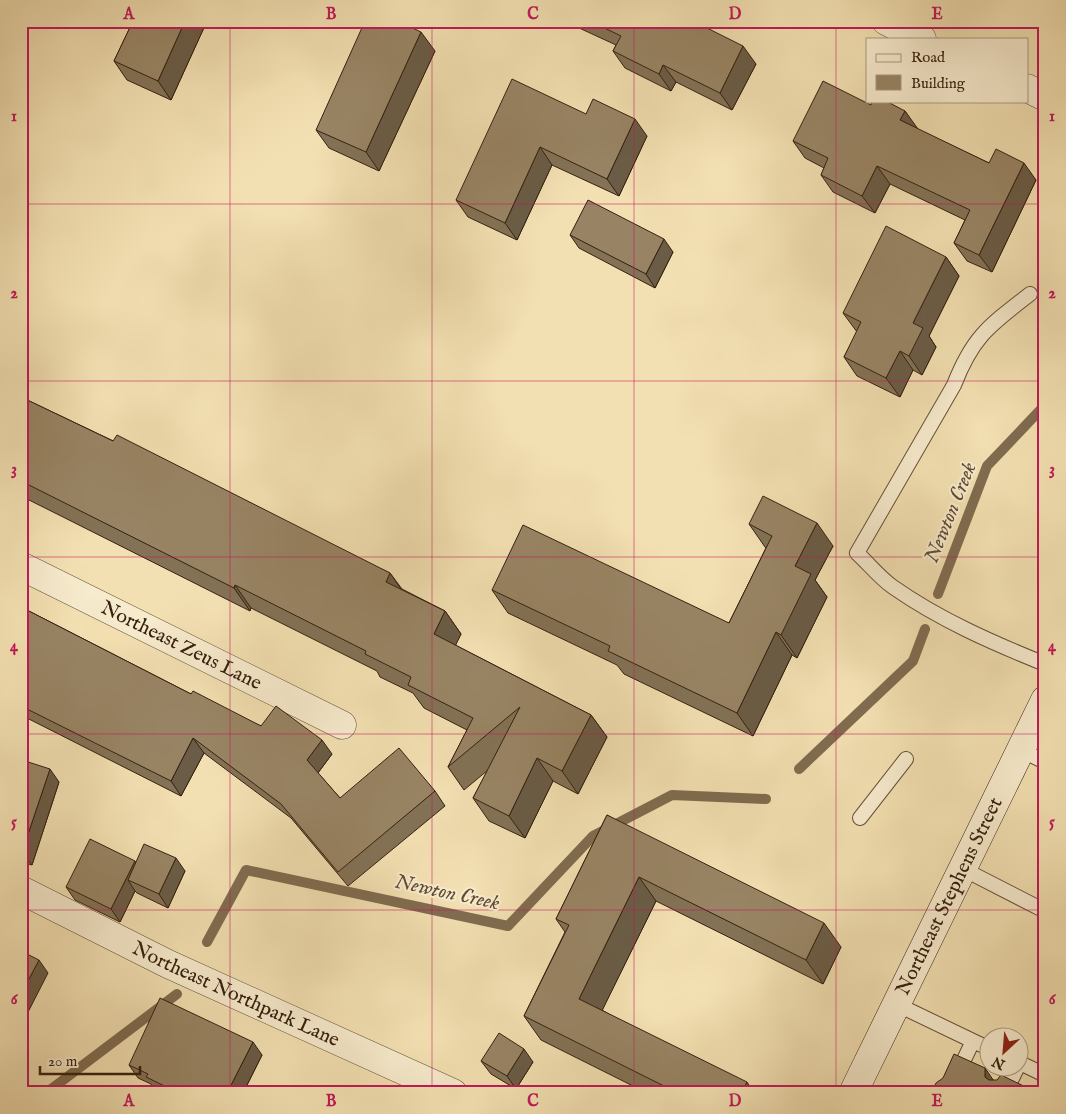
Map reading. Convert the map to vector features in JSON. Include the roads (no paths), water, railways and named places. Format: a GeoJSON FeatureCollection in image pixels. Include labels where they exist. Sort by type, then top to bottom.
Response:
{"type":"FeatureCollection","features":[{"type":"Feature","properties":{"kind":"street"},"geometry":{"type":"LineString","coordinates":[[886,21],[920,38]]}},
{"type":"Feature","properties":{"kind":"street"},"geometry":{"type":"LineString","coordinates":[[1028,88],[1045,97]]}},
{"type":"Feature","properties":{"kind":"street","name":"Northeast Zeus Lane"},"geometry":{"type":"LineString","coordinates":[[21,566],[342,725]]}},
{"type":"Feature","properties":{"kind":"street","name":"Northeast Stephens Street"},"geometry":{"type":"LineString","coordinates":[[853,1093],[1045,700]]}},
{"type":"Feature","properties":{"kind":"street","name":"Northeast Northpark Lane"},"geometry":{"type":"LineString","coordinates":[[21,890],[168,964],[453,1093]]}},
{"type":"Feature","properties":{"kind":"lane"},"geometry":{"type":"LineString","coordinates":[[1030,294],[987,327],[965,357],[954,385],[857,553],[892,586],[935,614],[995,644],[1045,664]]}},
{"type":"Feature","properties":{"kind":"lane"},"geometry":{"type":"LineString","coordinates":[[1021,750],[1045,762]]}},
{"type":"Feature","properties":{"kind":"lane"},"geometry":{"type":"LineString","coordinates":[[860,818],[906,758]]}},
{"type":"Feature","properties":{"kind":"lane"},"geometry":{"type":"LineString","coordinates":[[963,869],[1045,911]]}},
{"type":"Feature","properties":{"kind":"lane"},"geometry":{"type":"LineString","coordinates":[[896,1004],[978,1043]]}},
{"type":"Feature","properties":{"kind":"lane"},"geometry":{"type":"LineString","coordinates":[[948,1093],[973,1041]]}},
{"type":"Feature","properties":{"kind":"lane"},"geometry":{"type":"LineString","coordinates":[[1028,1068],[1045,1075]]}},
{"type":"Feature","properties":{"kind":"lane"},"geometry":{"type":"LineString","coordinates":[[1006,1091],[1014,1076]]}},
{"type":"Feature","properties":{"kind":"waterway","name":"Newton Creek"},"geometry":{"type":"LineString","coordinates":[[938,594],[987,466],[1045,405]]}},
{"type":"Feature","properties":{"kind":"waterway","name":"Newton Creek"},"geometry":{"type":"LineString","coordinates":[[799,769],[913,661],[925,629]]}},
{"type":"Feature","properties":{"kind":"waterway","name":"Newton Creek"},"geometry":{"type":"LineString","coordinates":[[207,942],[246,870],[508,926],[593,836],[672,795],[766,799]]}},
{"type":"Feature","properties":{"kind":"waterway","name":"Newton Creek"},"geometry":{"type":"LineString","coordinates":[[46,1093],[177,994]]}}]}
